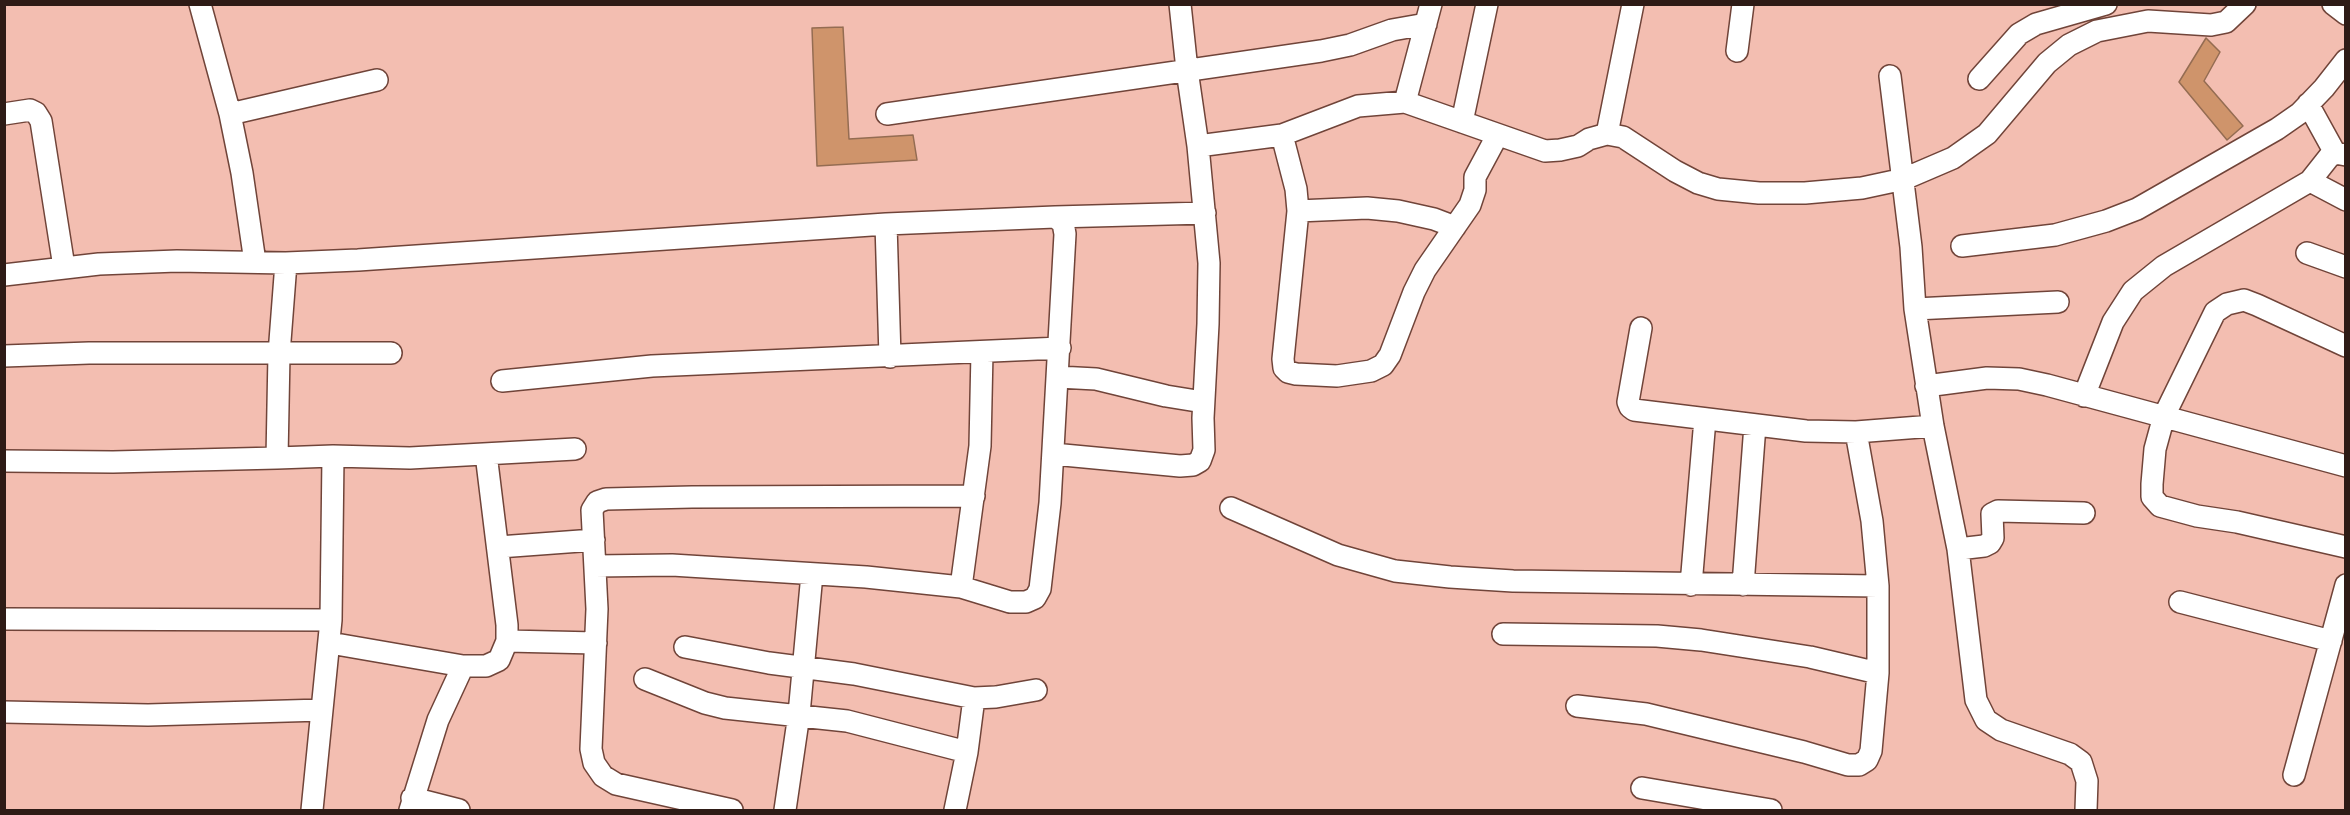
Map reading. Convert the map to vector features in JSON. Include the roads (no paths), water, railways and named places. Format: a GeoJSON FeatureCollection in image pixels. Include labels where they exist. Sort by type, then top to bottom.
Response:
{"type":"FeatureCollection","features":[{"type":"Feature","properties":{"kind":"street"},"geometry":{"type":"LineString","coordinates":[[200,4],[230,114],[242,173],[255,262]]}},
{"type":"Feature","properties":{"kind":"street"},"geometry":{"type":"LineString","coordinates":[[1053,454],[1193,465],[1200,461],[1204,450],[1203,402],[1209,263],[1198,146],[1180,4]]}},
{"type":"Feature","properties":{"kind":"street"},"geometry":{"type":"LineString","coordinates":[[1462,122],[1487,4]]}},
{"type":"Feature","properties":{"kind":"street"},"geometry":{"type":"LineString","coordinates":[[1607,134],[1633,4]]}},
{"type":"Feature","properties":{"kind":"street"},"geometry":{"type":"LineString","coordinates":[[1737,51],[1743,4]]}},
{"type":"Feature","properties":{"kind":"street"},"geometry":{"type":"LineString","coordinates":[[1979,79],[2019,34],[2036,24],[2106,4]]}},
{"type":"Feature","properties":{"kind":"street"},"geometry":{"type":"LineString","coordinates":[[1198,146],[1282,135],[1358,105],[1405,102],[1545,151],[1578,146],[1589,139],[1607,134],[1623,137],[1690,179],[1718,189],[1759,194],[1862,188],[1904,179],[1953,158],[1987,134],[2047,63],[2069,45],[2097,31],[2148,21],[2211,25],[2226,22],[2245,4]]}},
{"type":"Feature","properties":{"kind":"street"},"geometry":{"type":"LineString","coordinates":[[2333,4],[2346,14]]}},
{"type":"Feature","properties":{"kind":"street"},"geometry":{"type":"LineString","coordinates":[[887,114],[1321,51],[1350,45],[1429,14]]}},
{"type":"Feature","properties":{"kind":"street"},"geometry":{"type":"LineString","coordinates":[[1405,102],[1429,14]]}},
{"type":"Feature","properties":{"kind":"street"},"geometry":{"type":"LineString","coordinates":[[1962,246],[2055,235],[2106,221],[2137,208],[2277,129],[2308,104],[2346,60]]}},
{"type":"Feature","properties":{"kind":"street"},"geometry":{"type":"LineString","coordinates":[[1890,75],[1904,179],[1915,309],[1933,426],[1958,549],[1976,700],[1986,720],[2001,729],[2070,754],[2081,762],[2087,780],[2086,810]]}},
{"type":"Feature","properties":{"kind":"street"},"geometry":{"type":"LineString","coordinates":[[230,114],[377,80]]}},
{"type":"Feature","properties":{"kind":"street"},"geometry":{"type":"LineString","coordinates":[[2084,396],[2113,322],[2133,291],[2164,266],[2310,181],[2329,157],[2340,154],[2308,104]]}},
{"type":"Feature","properties":{"kind":"street"},"geometry":{"type":"LineString","coordinates":[[4,114],[30,110],[36,113],[40,121],[64,267]]}},
{"type":"Feature","properties":{"kind":"street"},"geometry":{"type":"LineString","coordinates":[[1282,135],[1296,189],[1298,211],[1284,368],[1296,374],[1356,375],[1383,365],[1390,355],[1422,278],[1470,205],[1475,177],[1497,136]]}},
{"type":"Feature","properties":{"kind":"street"},"geometry":{"type":"LineString","coordinates":[[2310,181],[2346,200]]}},
{"type":"Feature","properties":{"kind":"street"},"geometry":{"type":"LineString","coordinates":[[1298,211],[1367,208],[1398,211],[1455,227]]}},
{"type":"Feature","properties":{"kind":"street"},"geometry":{"type":"LineString","coordinates":[[4,275],[64,267],[177,261],[286,263],[886,224],[1204,213]]}},
{"type":"Feature","properties":{"kind":"street"},"geometry":{"type":"LineString","coordinates":[[595,566],[672,565],[866,577],[961,587],[1010,602],[1026,602],[1035,598],[1040,589],[1050,503],[1060,348],[1065,234],[1063,223],[1055,217]]}},
{"type":"Feature","properties":{"kind":"street"},"geometry":{"type":"LineString","coordinates":[[886,224],[890,357]]}},
{"type":"Feature","properties":{"kind":"street"},"geometry":{"type":"LineString","coordinates":[[2307,253],[2346,267]]}},
{"type":"Feature","properties":{"kind":"street"},"geometry":{"type":"LineString","coordinates":[[277,458],[279,354],[286,263]]}},
{"type":"Feature","properties":{"kind":"street"},"geometry":{"type":"LineString","coordinates":[[2346,346],[2300,323],[2244,300],[2227,304],[2215,312],[2164,416],[2155,449],[2152,484],[2152,497],[2160,506],[2197,516],[2237,522],[2346,547]]}},
{"type":"Feature","properties":{"kind":"street"},"geometry":{"type":"LineString","coordinates":[[1915,309],[2058,302]]}},
{"type":"Feature","properties":{"kind":"street"},"geometry":{"type":"LineString","coordinates":[[1641,328],[1628,395],[1630,407],[1634,410],[1806,431],[1856,432],[1933,426]]}},
{"type":"Feature","properties":{"kind":"street"},"geometry":{"type":"LineString","coordinates":[[502,381],[652,366],[1060,348]]}},
{"type":"Feature","properties":{"kind":"street"},"geometry":{"type":"LineString","coordinates":[[961,587],[980,446],[982,352]]}},
{"type":"Feature","properties":{"kind":"street"},"geometry":{"type":"LineString","coordinates":[[4,356],[89,353],[391,353]]}},
{"type":"Feature","properties":{"kind":"street"},"geometry":{"type":"LineString","coordinates":[[1058,377],[1095,380],[1203,402]]}},
{"type":"Feature","properties":{"kind":"street"},"geometry":{"type":"LineString","coordinates":[[1926,386],[1987,378],[2019,379],[2346,466]]}},
{"type":"Feature","properties":{"kind":"street"},"geometry":{"type":"LineString","coordinates":[[1691,585],[1705,419]]}},
{"type":"Feature","properties":{"kind":"street"},"geometry":{"type":"LineString","coordinates":[[1743,585],[1755,425]]}},
{"type":"Feature","properties":{"kind":"street"},"geometry":{"type":"LineString","coordinates":[[1576,706],[1646,714],[1804,752],[1848,765],[1859,765],[1867,760],[1871,751],[1878,673],[1878,586],[1872,520],[1856,432]]}},
{"type":"Feature","properties":{"kind":"street"},"geometry":{"type":"LineString","coordinates":[[4,461],[113,462],[333,456],[410,458],[574,449]]}},
{"type":"Feature","properties":{"kind":"street"},"geometry":{"type":"LineString","coordinates":[[330,644],[463,666],[486,666],[498,660],[507,641],[499,547],[486,453]]}},
{"type":"Feature","properties":{"kind":"street"},"geometry":{"type":"LineString","coordinates":[[312,810],[330,644],[333,456]]}},
{"type":"Feature","properties":{"kind":"street"},"geometry":{"type":"LineString","coordinates":[[732,810],[616,784],[603,776],[594,763],[591,749],[596,643],[592,510],[597,502],[606,499],[974,496]]}},
{"type":"Feature","properties":{"kind":"street"},"geometry":{"type":"LineString","coordinates":[[1231,508],[1338,555],[1395,571],[1513,581],[1878,586]]}},
{"type":"Feature","properties":{"kind":"street"},"geometry":{"type":"LineString","coordinates":[[1958,549],[1984,546],[1990,543],[1993,538],[1992,514],[1998,511],[2084,513]]}},
{"type":"Feature","properties":{"kind":"street"},"geometry":{"type":"LineString","coordinates":[[499,547],[594,540]]}},
{"type":"Feature","properties":{"kind":"street"},"geometry":{"type":"LineString","coordinates":[[785,810],[799,714],[812,574]]}},
{"type":"Feature","properties":{"kind":"street"},"geometry":{"type":"LineString","coordinates":[[2294,775],[2346,585]]}},
{"type":"Feature","properties":{"kind":"street"},"geometry":{"type":"LineString","coordinates":[[2180,602],[2331,641]]}},
{"type":"Feature","properties":{"kind":"street"},"geometry":{"type":"LineString","coordinates":[[4,619],[331,620]]}},
{"type":"Feature","properties":{"kind":"street"},"geometry":{"type":"LineString","coordinates":[[1503,634],[1657,636],[1701,640],[1810,657],[1878,673]]}},
{"type":"Feature","properties":{"kind":"street"},"geometry":{"type":"LineString","coordinates":[[507,641],[596,643]]}},
{"type":"Feature","properties":{"kind":"street"},"geometry":{"type":"LineString","coordinates":[[685,647],[769,663],[804,666],[907,683],[974,698],[996,697],[1036,690]]}},
{"type":"Feature","properties":{"kind":"street"},"geometry":{"type":"LineString","coordinates":[[459,810],[411,804],[438,720],[463,666]]}},
{"type":"Feature","properties":{"kind":"street"},"geometry":{"type":"LineString","coordinates":[[645,679],[705,703],[725,708],[799,714],[847,721],[967,752]]}},
{"type":"Feature","properties":{"kind":"street"},"geometry":{"type":"LineString","coordinates":[[955,810],[967,752],[974,698]]}},
{"type":"Feature","properties":{"kind":"street"},"geometry":{"type":"LineString","coordinates":[[4,712],[148,715],[322,710]]}},
{"type":"Feature","properties":{"kind":"street"},"geometry":{"type":"LineString","coordinates":[[1642,788],[1729,807],[1771,810]]}}]}
